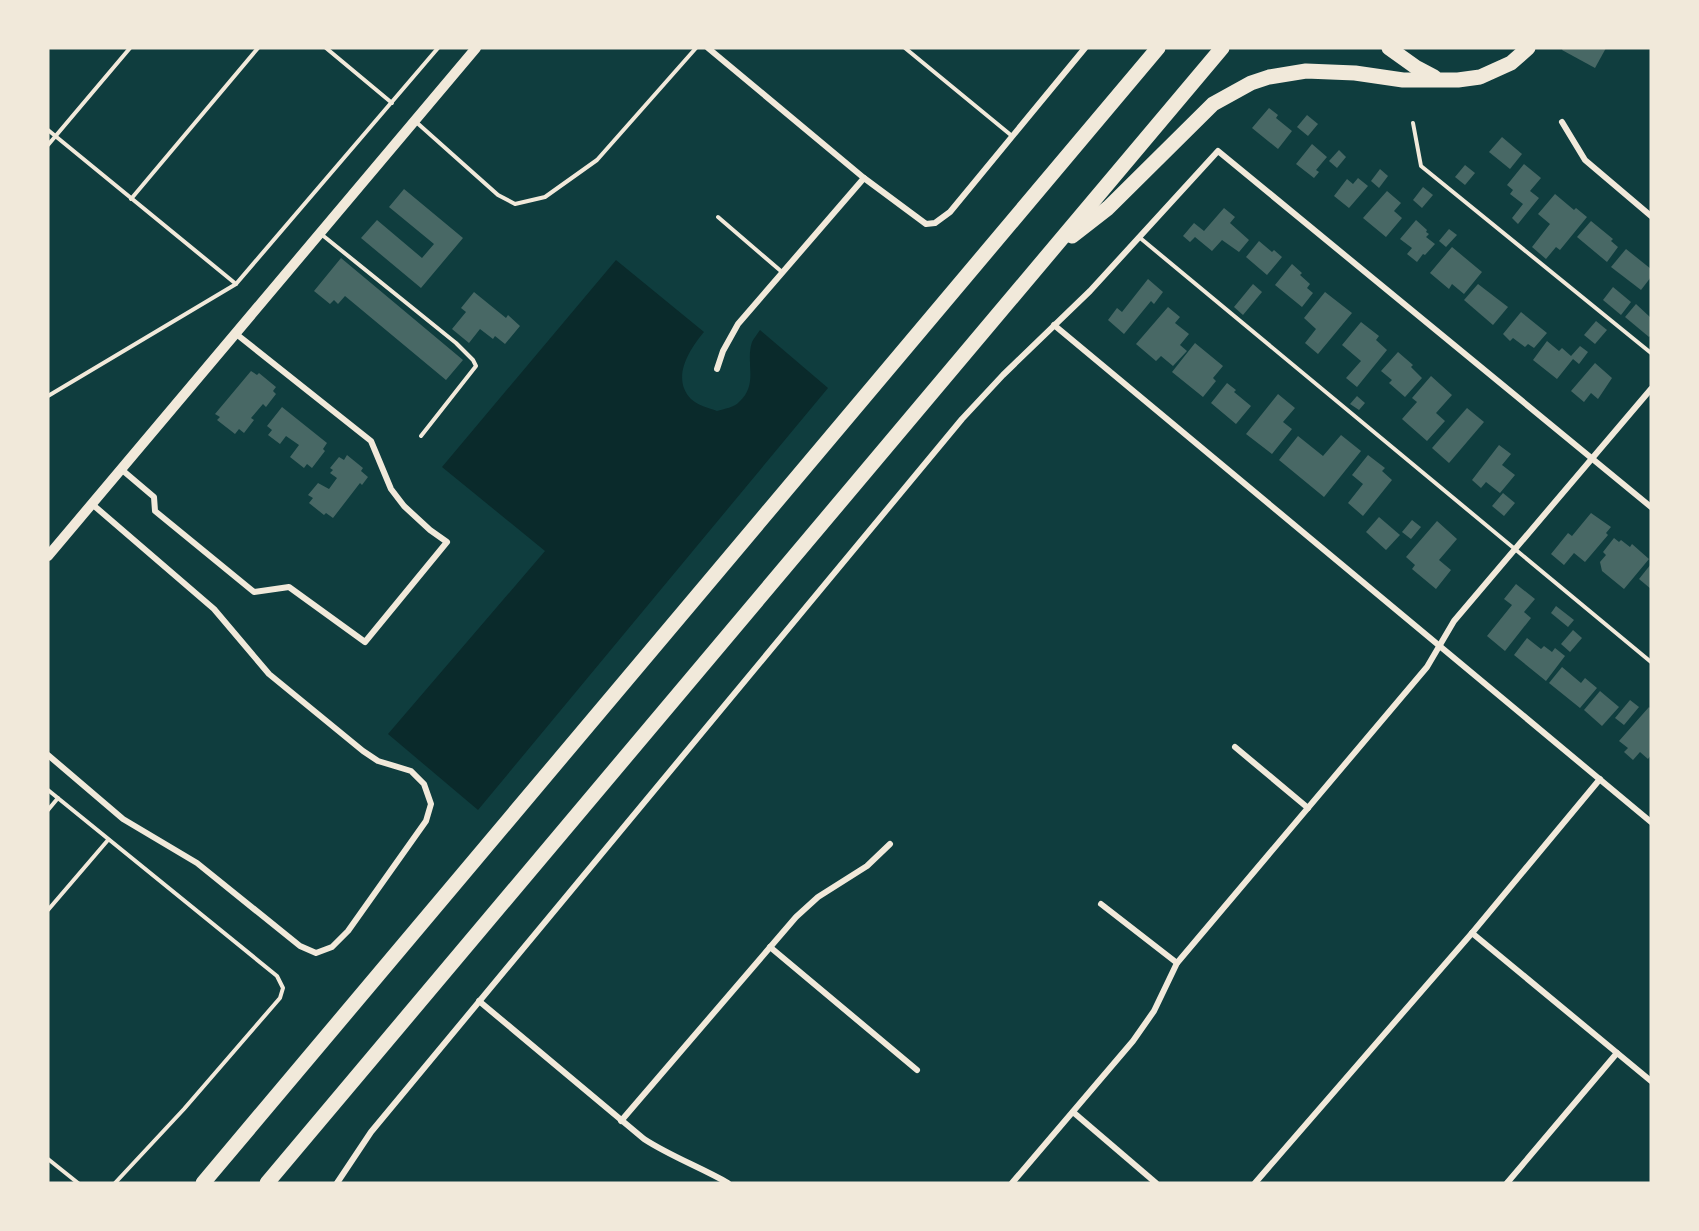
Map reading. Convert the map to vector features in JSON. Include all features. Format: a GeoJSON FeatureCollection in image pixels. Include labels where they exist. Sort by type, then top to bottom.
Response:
{"type":"FeatureCollection","features":[{"type":"Feature","properties":{"kind":"highway"},"geometry":{"type":"LineString","coordinates":[[203,1183],[1158,48]]}},
{"type":"Feature","properties":{"kind":"highway"},"geometry":{"type":"LineString","coordinates":[[267,1183],[1222,48]]}},
{"type":"Feature","properties":{"kind":"highway"},"geometry":{"type":"LineString","coordinates":[[1389,48],[1417,68],[1437,78]]}},
{"type":"Feature","properties":{"kind":"highway"},"geometry":{"type":"LineString","coordinates":[[1048,255],[1108,208],[1213,104],[1251,83],[1269,77],[1306,71],[1355,73],[1403,80],[1437,78],[1458,80],[1480,77],[1511,63],[1528,48]]}},
{"type":"Feature","properties":{"kind":"main road"},"geometry":{"type":"LineString","coordinates":[[48,555],[476,48]]}},
{"type":"Feature","properties":{"kind":"street"},"geometry":{"type":"LineString","coordinates":[[708,48],[864,178],[926,224],[935,223],[950,212],[1085,48]]}},
{"type":"Feature","properties":{"kind":"street"},"geometry":{"type":"LineString","coordinates":[[1562,122],[1585,160],[1651,216]]}},
{"type":"Feature","properties":{"kind":"street"},"geometry":{"type":"LineString","coordinates":[[337,1183],[371,1132],[963,419],[1003,375],[1090,291],[1218,151],[1651,507]]}},
{"type":"Feature","properties":{"kind":"street"},"geometry":{"type":"LineString","coordinates":[[717,369],[723,351],[738,324],[864,178]]}},
{"type":"Feature","properties":{"kind":"street"},"geometry":{"type":"LineString","coordinates":[[1054,325],[1651,822]]}},
{"type":"Feature","properties":{"kind":"street"},"geometry":{"type":"LineString","coordinates":[[121,469],[154,497],[155,511],[254,592],[289,587],[365,642],[447,542],[404,506],[391,489],[370,441],[235,333]]}},
{"type":"Feature","properties":{"kind":"street"},"geometry":{"type":"LineString","coordinates":[[1012,1183],[1139,1034],[1154,1011],[1177,963],[1427,667],[1454,621],[1651,389]]}},
{"type":"Feature","properties":{"kind":"street"},"geometry":{"type":"LineString","coordinates":[[48,755],[123,819],[197,862],[300,946],[316,953],[332,947],[348,931],[426,820],[431,804],[424,784],[411,771],[378,760],[363,751],[269,674],[214,609],[92,504]]}},
{"type":"Feature","properties":{"kind":"street"},"geometry":{"type":"LineString","coordinates":[[1235,747],[1308,808]]}},
{"type":"Feature","properties":{"kind":"street"},"geometry":{"type":"LineString","coordinates":[[1255,1183],[1472,933],[1600,779]]}},
{"type":"Feature","properties":{"kind":"street"},"geometry":{"type":"LineString","coordinates":[[621,1121],[796,917],[818,897],[867,866],[890,844]]}},
{"type":"Feature","properties":{"kind":"street"},"geometry":{"type":"LineString","coordinates":[[1101,904],[1177,963]]}},
{"type":"Feature","properties":{"kind":"street"},"geometry":{"type":"LineString","coordinates":[[1472,933],[1651,1081]]}},
{"type":"Feature","properties":{"kind":"street"},"geometry":{"type":"LineString","coordinates":[[770,947],[917,1070]]}},
{"type":"Feature","properties":{"kind":"street"},"geometry":{"type":"LineString","coordinates":[[479,1001],[621,1121],[666,1153],[728,1183]]}},
{"type":"Feature","properties":{"kind":"street"},"geometry":{"type":"LineString","coordinates":[[1507,1183],[1617,1053]]}},
{"type":"Feature","properties":{"kind":"street"},"geometry":{"type":"LineString","coordinates":[[1073,1112],[1156,1183]]}},
{"type":"Feature","properties":{"kind":"lane"},"geometry":{"type":"LineString","coordinates":[[48,145],[130,48]]}},
{"type":"Feature","properties":{"kind":"lane"},"geometry":{"type":"LineString","coordinates":[[131,199],[258,48]]}},
{"type":"Feature","properties":{"kind":"lane"},"geometry":{"type":"LineString","coordinates":[[326,48],[392,103]]}},
{"type":"Feature","properties":{"kind":"lane"},"geometry":{"type":"LineString","coordinates":[[48,396],[236,284],[438,48]]}},
{"type":"Feature","properties":{"kind":"lane"},"geometry":{"type":"LineString","coordinates":[[414,121],[498,195],[515,204],[545,197],[597,160],[696,48]]}},
{"type":"Feature","properties":{"kind":"lane"},"geometry":{"type":"LineString","coordinates":[[905,48],[1012,136]]}},
{"type":"Feature","properties":{"kind":"lane"},"geometry":{"type":"LineString","coordinates":[[1413,123],[1421,166],[1651,353]]}},
{"type":"Feature","properties":{"kind":"lane"},"geometry":{"type":"LineString","coordinates":[[48,130],[236,284]]}},
{"type":"Feature","properties":{"kind":"lane"},"geometry":{"type":"LineString","coordinates":[[718,217],[783,273]]}},
{"type":"Feature","properties":{"kind":"lane"},"geometry":{"type":"LineString","coordinates":[[320,233],[456,343],[476,366],[420,436]]}},
{"type":"Feature","properties":{"kind":"lane"},"geometry":{"type":"LineString","coordinates":[[1139,237],[1651,662]]}},
{"type":"Feature","properties":{"kind":"lane"},"geometry":{"type":"LineString","coordinates":[[48,790],[277,976],[283,988],[280,998],[184,1109],[115,1183]]}},
{"type":"Feature","properties":{"kind":"lane"},"geometry":{"type":"LineString","coordinates":[[48,810],[58,798]]}},
{"type":"Feature","properties":{"kind":"lane"},"geometry":{"type":"LineString","coordinates":[[48,910],[108,840]]}},
{"type":"Feature","properties":{"kind":"lane"},"geometry":{"type":"LineString","coordinates":[[48,1159],[78,1183]]}},
{"type":"Feature","properties":{"kind":"water"},"geometry":{"type":"Polygon","coordinates":[[[616,260],[704,332],[688,356],[682,373],[685,391],[696,403],[717,411],[739,402],[748,388],[750,350],[760,330],[828,388],[478,810],[388,734],[545,551],[442,467],[616,260]]]}},
{"type":"Feature","properties":{"kind":"building"},"geometry":{"type":"Polygon","coordinates":[[[1563,48],[1606,48],[1595,68],[1562,50],[1563,48]]]}},
{"type":"Feature","properties":{"kind":"building"},"geometry":{"type":"Polygon","coordinates":[[[1269,108],[1278,115],[1276,118],[1292,131],[1278,149],[1252,128],[1269,108]]]}},
{"type":"Feature","properties":{"kind":"building"},"geometry":{"type":"Polygon","coordinates":[[[1307,115],[1318,124],[1308,136],[1297,127],[1307,115]]]}},
{"type":"Feature","properties":{"kind":"building"},"geometry":{"type":"Polygon","coordinates":[[[1502,137],[1522,154],[1510,169],[1489,152],[1502,137]]]}},
{"type":"Feature","properties":{"kind":"building"},"geometry":{"type":"Polygon","coordinates":[[[1312,144],[1327,157],[1316,170],[1319,172],[1314,178],[1296,164],[1312,144]]]}},
{"type":"Feature","properties":{"kind":"building"},"geometry":{"type":"Polygon","coordinates":[[[1339,150],[1346,157],[1337,168],[1329,161],[1339,150]]]}},
{"type":"Feature","properties":{"kind":"building"},"geometry":{"type":"Polygon","coordinates":[[[1524,164],[1541,178],[1530,191],[1539,198],[1518,224],[1512,218],[1523,204],[1510,194],[1513,190],[1507,185],[1524,164]]]}},
{"type":"Feature","properties":{"kind":"building"},"geometry":{"type":"Polygon","coordinates":[[[1465,165],[1475,173],[1465,185],[1455,177],[1465,165]]]}},
{"type":"Feature","properties":{"kind":"building"},"geometry":{"type":"Polygon","coordinates":[[[1380,169],[1388,176],[1379,188],[1371,181],[1380,169]]]}},
{"type":"Feature","properties":{"kind":"building"},"geometry":{"type":"Polygon","coordinates":[[[1358,178],[1368,186],[1349,208],[1334,196],[1347,179],[1353,184],[1358,178]]]}},
{"type":"Feature","properties":{"kind":"building"},"geometry":{"type":"Polygon","coordinates":[[[1423,187],[1433,195],[1422,208],[1413,200],[1423,187]]]}},
{"type":"Feature","properties":{"kind":"building"},"geometry":{"type":"Polygon","coordinates":[[[404,189],[463,238],[421,288],[361,238],[377,220],[422,258],[434,244],[389,207],[404,189]]]}},
{"type":"Feature","properties":{"kind":"building"},"geometry":{"type":"Polygon","coordinates":[[[1387,191],[1401,203],[1394,211],[1402,218],[1386,237],[1363,218],[1387,191]]]}},
{"type":"Feature","properties":{"kind":"building"},"geometry":{"type":"Polygon","coordinates":[[[1555,194],[1574,210],[1576,208],[1587,217],[1560,250],[1556,247],[1546,259],[1532,247],[1550,224],[1538,214],[1555,194]]]}},
{"type":"Feature","properties":{"kind":"building"},"geometry":{"type":"Polygon","coordinates":[[[1224,208],[1235,217],[1230,223],[1249,240],[1239,252],[1222,240],[1212,251],[1195,237],[1190,242],[1183,236],[1194,223],[1204,231],[1224,208]]]}},
{"type":"Feature","properties":{"kind":"building"},"geometry":{"type":"Polygon","coordinates":[[[1416,220],[1427,230],[1429,234],[1426,237],[1435,244],[1417,262],[1407,254],[1412,248],[1400,239],[1416,220]]]}},
{"type":"Feature","properties":{"kind":"building"},"geometry":{"type":"Polygon","coordinates":[[[1591,221],[1613,239],[1611,241],[1618,247],[1607,262],[1577,237],[1591,221]]]}},
{"type":"Feature","properties":{"kind":"building"},"geometry":{"type":"Polygon","coordinates":[[[1449,229],[1457,235],[1446,247],[1439,241],[1449,229]]]}},
{"type":"Feature","properties":{"kind":"building"},"geometry":{"type":"Polygon","coordinates":[[[1259,241],[1282,257],[1267,275],[1246,257],[1259,241]]]}},
{"type":"Feature","properties":{"kind":"building"},"geometry":{"type":"Polygon","coordinates":[[[1452,247],[1482,272],[1464,294],[1452,284],[1449,289],[1430,273],[1452,247]]]}},
{"type":"Feature","properties":{"kind":"building"},"geometry":{"type":"Polygon","coordinates":[[[1626,249],[1651,269],[1651,277],[1641,290],[1611,267],[1626,249]]]}},
{"type":"Feature","properties":{"kind":"building"},"geometry":{"type":"Polygon","coordinates":[[[341,258],[463,360],[446,380],[345,296],[338,304],[334,300],[330,304],[314,291],[341,258]]]}},
{"type":"Feature","properties":{"kind":"building"},"geometry":{"type":"Polygon","coordinates":[[[1292,264],[1310,284],[1307,288],[1313,293],[1302,307],[1275,285],[1292,264]]]}},
{"type":"Feature","properties":{"kind":"building"},"geometry":{"type":"Polygon","coordinates":[[[1148,279],[1163,292],[1154,304],[1151,301],[1124,334],[1108,320],[1117,308],[1122,312],[1148,279]]]}},
{"type":"Feature","properties":{"kind":"building"},"geometry":{"type":"Polygon","coordinates":[[[1253,284],[1262,292],[1243,315],[1234,307],[1253,284]]]}},
{"type":"Feature","properties":{"kind":"building"},"geometry":{"type":"Polygon","coordinates":[[[1478,284],[1508,307],[1493,325],[1464,300],[1478,284]]]}},
{"type":"Feature","properties":{"kind":"building"},"geometry":{"type":"Polygon","coordinates":[[[1613,287],[1631,302],[1621,315],[1603,300],[1613,287]]]}},
{"type":"Feature","properties":{"kind":"building"},"geometry":{"type":"Polygon","coordinates":[[[474,292],[506,318],[508,315],[520,326],[505,344],[495,336],[493,339],[480,329],[469,343],[452,329],[466,312],[461,308],[474,292]]]}},
{"type":"Feature","properties":{"kind":"building"},"geometry":{"type":"Polygon","coordinates":[[[1325,292],[1352,313],[1318,354],[1305,343],[1316,329],[1304,318],[1325,292]]]}},
{"type":"Feature","properties":{"kind":"building"},"geometry":{"type":"Polygon","coordinates":[[[1636,304],[1651,318],[1649,337],[1625,317],[1636,304]]]}},
{"type":"Feature","properties":{"kind":"building"},"geometry":{"type":"Polygon","coordinates":[[[1168,307],[1180,317],[1175,323],[1189,334],[1180,345],[1187,351],[1173,366],[1161,356],[1156,361],[1136,344],[1168,307]]]}},
{"type":"Feature","properties":{"kind":"building"},"geometry":{"type":"Polygon","coordinates":[[[1521,312],[1547,333],[1534,348],[1528,344],[1525,347],[1513,338],[1510,341],[1503,334],[1521,312]]]}},
{"type":"Feature","properties":{"kind":"building"},"geometry":{"type":"Polygon","coordinates":[[[1596,321],[1607,330],[1595,344],[1584,335],[1596,321]]]}},
{"type":"Feature","properties":{"kind":"building"},"geometry":{"type":"Polygon","coordinates":[[[1361,322],[1379,336],[1376,340],[1387,350],[1357,387],[1346,378],[1361,361],[1342,345],[1361,322]]]}},
{"type":"Feature","properties":{"kind":"building"},"geometry":{"type":"Polygon","coordinates":[[[1547,341],[1559,351],[1562,348],[1571,356],[1580,346],[1588,352],[1579,364],[1573,359],[1557,379],[1533,360],[1547,341]]]}},
{"type":"Feature","properties":{"kind":"building"},"geometry":{"type":"Polygon","coordinates":[[[1195,343],[1223,366],[1213,378],[1216,381],[1203,397],[1172,372],[1195,343]]]}},
{"type":"Feature","properties":{"kind":"building"},"geometry":{"type":"Polygon","coordinates":[[[1398,352],[1413,365],[1411,367],[1422,378],[1405,397],[1389,383],[1392,380],[1381,371],[1398,352]]]}},
{"type":"Feature","properties":{"kind":"building"},"geometry":{"type":"Polygon","coordinates":[[[1595,363],[1612,378],[1598,399],[1591,393],[1584,402],[1571,391],[1595,363]]]}},
{"type":"Feature","properties":{"kind":"building"},"geometry":{"type":"Polygon","coordinates":[[[251,371],[257,375],[259,373],[276,387],[273,391],[276,394],[266,407],[263,404],[251,418],[254,420],[244,433],[239,429],[235,434],[217,420],[220,417],[215,414],[251,371]]]}},
{"type":"Feature","properties":{"kind":"building"},"geometry":{"type":"Polygon","coordinates":[[[1431,376],[1452,395],[1436,413],[1445,421],[1427,441],[1402,419],[1417,402],[1412,398],[1431,376]]]}},
{"type":"Feature","properties":{"kind":"building"},"geometry":{"type":"Polygon","coordinates":[[[1227,383],[1251,406],[1236,424],[1211,403],[1227,383]]]}},
{"type":"Feature","properties":{"kind":"building"},"geometry":{"type":"Polygon","coordinates":[[[1278,394],[1295,408],[1283,422],[1292,429],[1272,454],[1246,434],[1278,394]]]}},
{"type":"Feature","properties":{"kind":"building"},"geometry":{"type":"Polygon","coordinates":[[[1357,396],[1365,403],[1359,410],[1350,404],[1357,396]]]}},
{"type":"Feature","properties":{"kind":"building"},"geometry":{"type":"Polygon","coordinates":[[[282,407],[327,443],[323,449],[325,451],[312,468],[307,464],[304,468],[290,457],[299,445],[286,436],[280,444],[268,435],[272,430],[267,426],[282,407]]]}},
{"type":"Feature","properties":{"kind":"building"},"geometry":{"type":"Polygon","coordinates":[[[1467,408],[1484,422],[1449,463],[1432,448],[1467,408]]]}},
{"type":"Feature","properties":{"kind":"building"},"geometry":{"type":"Polygon","coordinates":[[[1341,435],[1361,451],[1324,497],[1279,460],[1298,436],[1323,456],[1341,435]]]}},
{"type":"Feature","properties":{"kind":"building"},"geometry":{"type":"Polygon","coordinates":[[[1499,445],[1511,454],[1502,465],[1515,475],[1500,493],[1486,482],[1481,488],[1472,480],[1499,445]]]}},
{"type":"Feature","properties":{"kind":"building"},"geometry":{"type":"Polygon","coordinates":[[[347,455],[363,468],[361,471],[368,477],[362,485],[360,483],[333,518],[326,513],[324,515],[309,503],[313,498],[308,495],[318,483],[329,489],[337,478],[330,473],[333,470],[330,468],[339,457],[344,460],[347,455]]]}},
{"type":"Feature","properties":{"kind":"building"},"geometry":{"type":"Polygon","coordinates":[[[1368,455],[1385,468],[1382,471],[1392,480],[1363,516],[1348,503],[1363,484],[1352,475],[1368,455]]]}},
{"type":"Feature","properties":{"kind":"building"},"geometry":{"type":"Polygon","coordinates":[[[1503,493],[1515,503],[1504,516],[1492,506],[1503,493]]]}},
{"type":"Feature","properties":{"kind":"building"},"geometry":{"type":"Polygon","coordinates":[[[1591,513],[1611,527],[1606,533],[1608,535],[1585,562],[1574,553],[1564,565],[1551,554],[1568,533],[1572,536],[1591,513]]]}},
{"type":"Feature","properties":{"kind":"building"},"geometry":{"type":"Polygon","coordinates":[[[1379,517],[1400,535],[1386,550],[1366,532],[1379,517]]]}},
{"type":"Feature","properties":{"kind":"building"},"geometry":{"type":"Polygon","coordinates":[[[1412,520],[1421,527],[1411,539],[1402,532],[1412,520]]]}},
{"type":"Feature","properties":{"kind":"building"},"geometry":{"type":"Polygon","coordinates":[[[1437,521],[1457,539],[1439,560],[1451,570],[1436,589],[1412,569],[1415,565],[1406,557],[1437,521]]]}},
{"type":"Feature","properties":{"kind":"building"},"geometry":{"type":"Polygon","coordinates":[[[1614,538],[1630,547],[1632,544],[1649,559],[1624,589],[1602,571],[1600,562],[1606,555],[1603,552],[1614,538]]]}},
{"type":"Feature","properties":{"kind":"building"},"geometry":{"type":"Polygon","coordinates":[[[1651,564],[1651,589],[1639,579],[1651,564]]]}},
{"type":"Feature","properties":{"kind":"building"},"geometry":{"type":"Polygon","coordinates":[[[1516,584],[1535,599],[1524,612],[1531,618],[1505,651],[1487,636],[1512,605],[1504,599],[1516,584]]]}},
{"type":"Feature","properties":{"kind":"building"},"geometry":{"type":"Polygon","coordinates":[[[1556,606],[1574,620],[1568,627],[1551,613],[1556,606]]]}},
{"type":"Feature","properties":{"kind":"building"},"geometry":{"type":"Polygon","coordinates":[[[1573,630],[1582,638],[1570,652],[1561,644],[1573,630]]]}},
{"type":"Feature","properties":{"kind":"building"},"geometry":{"type":"Polygon","coordinates":[[[1527,638],[1541,649],[1544,646],[1552,652],[1555,648],[1565,656],[1546,681],[1514,655],[1527,638]]]}},
{"type":"Feature","properties":{"kind":"building"},"geometry":{"type":"Polygon","coordinates":[[[1562,667],[1581,683],[1585,678],[1597,688],[1580,708],[1549,683],[1562,667]]]}},
{"type":"Feature","properties":{"kind":"building"},"geometry":{"type":"Polygon","coordinates":[[[1600,691],[1619,707],[1602,726],[1584,710],[1600,691]]]}},
{"type":"Feature","properties":{"kind":"building"},"geometry":{"type":"Polygon","coordinates":[[[1630,700],[1639,707],[1624,725],[1615,718],[1630,700]]]}},
{"type":"Feature","properties":{"kind":"building"},"geometry":{"type":"Polygon","coordinates":[[[1649,707],[1651,709],[1651,755],[1648,759],[1640,752],[1633,760],[1624,752],[1628,748],[1619,741],[1649,707]]]}}]}
